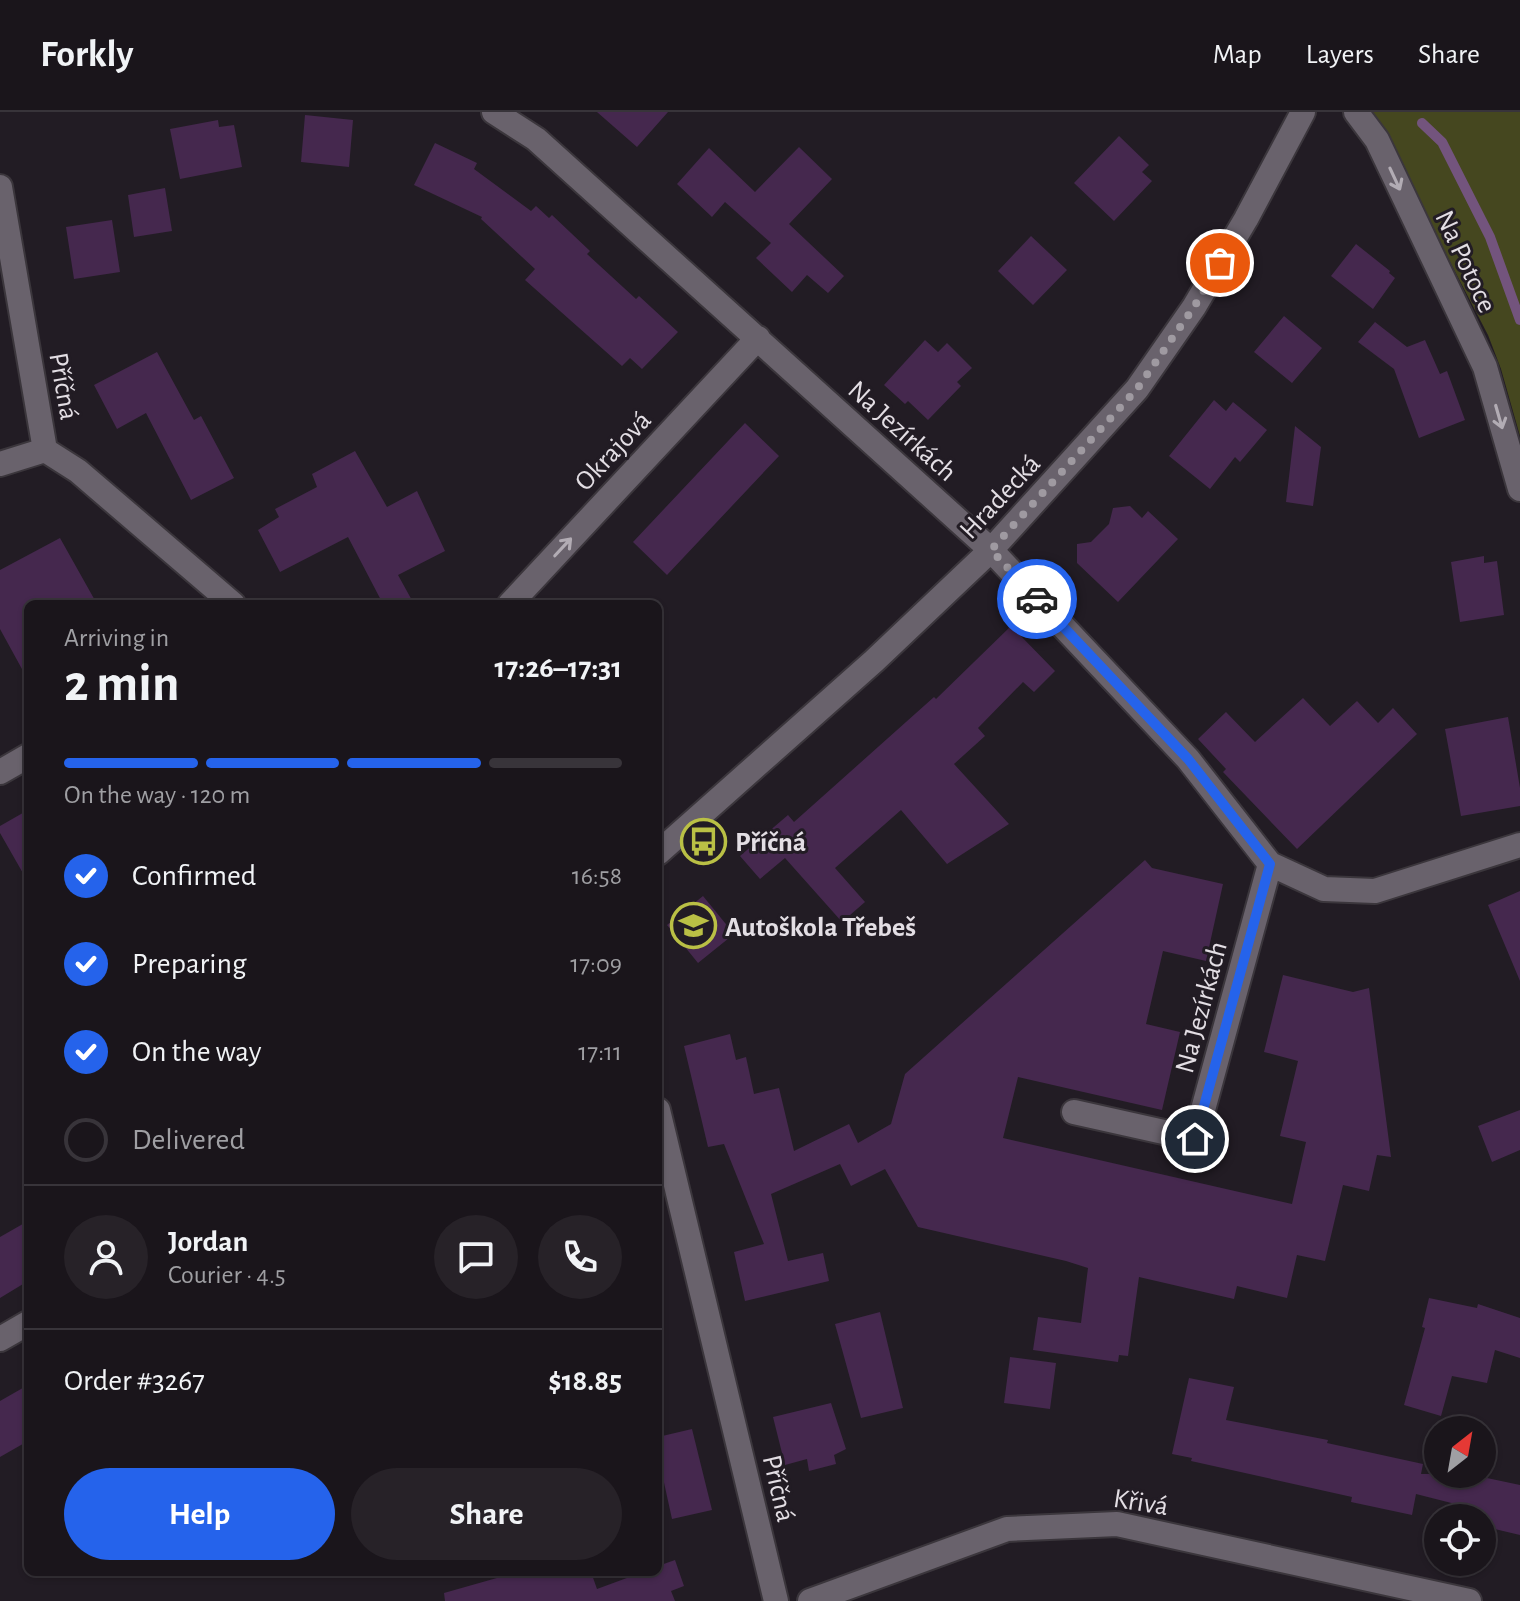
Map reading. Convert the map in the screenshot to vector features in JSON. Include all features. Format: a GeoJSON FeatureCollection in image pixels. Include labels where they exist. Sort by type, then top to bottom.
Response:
{"type":"FeatureCollection","features":[{"type":"Feature","properties":{"kind":"street","name":"Na Jezírkách"},"geometry":{"type":"LineString","coordinates":[[494,112],[536,139],[991,550],[1188,759],[1270,864],[1324,889],[1375,891],[1520,845]]}},
{"type":"Feature","properties":{"kind":"street","name":"Hradecká"},"geometry":{"type":"LineString","coordinates":[[662,849],[874,661],[991,550],[1137,389],[1194,307],[1239,232],[1303,112]]}},
{"type":"Feature","properties":{"kind":"street","name":"Na Potoce"},"geometry":{"type":"LineString","coordinates":[[1356,112],[1377,140],[1485,367],[1520,489]]}},
{"type":"Feature","properties":{"kind":"street","name":"Příčná"},"geometry":{"type":"LineString","coordinates":[[0,187],[45,450],[78,471],[228,600]]}},
{"type":"Feature","properties":{"kind":"street","name":"Okrajová"},"geometry":{"type":"LineString","coordinates":[[514,600],[758,338]]}},
{"type":"Feature","properties":{"kind":"street"},"geometry":{"type":"LineString","coordinates":[[0,464],[45,450]]}},
{"type":"Feature","properties":{"kind":"street"},"geometry":{"type":"LineString","coordinates":[[0,772],[24,758]]}},
{"type":"Feature","properties":{"kind":"street","name":"Na Jezírkách"},"geometry":{"type":"LineString","coordinates":[[1074,1112],[1195,1139],[1270,864]]}},
{"type":"Feature","properties":{"kind":"street","name":"Příčná"},"geometry":{"type":"LineString","coordinates":[[662,1127],[776,1601]]}},
{"type":"Feature","properties":{"kind":"street"},"geometry":{"type":"LineString","coordinates":[[0,1339],[24,1325]]}},
{"type":"Feature","properties":{"kind":"street","name":"Křivá"},"geometry":{"type":"LineString","coordinates":[[810,1601],[1007,1529],[1117,1524],[1469,1601]]}},
{"type":"Feature","properties":{"kind":"green space"},"geometry":{"type":"Polygon","coordinates":[[[1372,112],[1520,112],[1520,436],[1488,335],[1372,112]]]}},
{"type":"Feature","properties":{"kind":"building"},"geometry":{"type":"Polygon","coordinates":[[[597,112],[668,112],[637,147],[597,112]]]}},
{"type":"Feature","properties":{"kind":"building"},"geometry":{"type":"Polygon","coordinates":[[[305,115],[353,120],[349,167],[301,162],[305,115]]]}},
{"type":"Feature","properties":{"kind":"building"},"geometry":{"type":"Polygon","coordinates":[[[218,120],[219,127],[234,125],[242,167],[180,179],[170,129],[218,120]]]}},
{"type":"Feature","properties":{"kind":"building"},"geometry":{"type":"Polygon","coordinates":[[[1119,136],[1149,165],[1142,172],[1152,181],[1114,221],[1074,183],[1119,136]]]}},
{"type":"Feature","properties":{"kind":"building"},"geometry":{"type":"Polygon","coordinates":[[[435,143],[477,163],[474,169],[531,211],[536,206],[549,218],[552,215],[590,251],[587,254],[678,332],[642,369],[630,358],[622,366],[525,280],[535,269],[482,217],[414,185],[435,143]]]}},
{"type":"Feature","properties":{"kind":"building"},"geometry":{"type":"Polygon","coordinates":[[[799,147],[832,179],[789,224],[844,276],[828,293],[807,275],[792,292],[756,258],[771,243],[725,202],[712,217],[677,184],[709,148],[755,192],[799,147]]]}},
{"type":"Feature","properties":{"kind":"building"},"geometry":{"type":"Polygon","coordinates":[[[165,188],[172,231],[134,237],[128,195],[165,188]]]}},
{"type":"Feature","properties":{"kind":"building"},"geometry":{"type":"Polygon","coordinates":[[[112,220],[120,272],[74,279],[66,227],[112,220]]]}},
{"type":"Feature","properties":{"kind":"building"},"geometry":{"type":"Polygon","coordinates":[[[1031,236],[1067,270],[1033,305],[998,271],[1031,236]]]}},
{"type":"Feature","properties":{"kind":"building"},"geometry":{"type":"Polygon","coordinates":[[[1356,244],[1395,278],[1373,309],[1331,276],[1356,244]]]}},
{"type":"Feature","properties":{"kind":"building"},"geometry":{"type":"Polygon","coordinates":[[[1284,316],[1322,348],[1292,383],[1254,352],[1284,316]]]}},
{"type":"Feature","properties":{"kind":"building"},"geometry":{"type":"Polygon","coordinates":[[[1375,322],[1407,347],[1425,340],[1440,374],[1447,371],[1465,420],[1419,438],[1394,369],[1358,342],[1375,322]]]}},
{"type":"Feature","properties":{"kind":"building"},"geometry":{"type":"Polygon","coordinates":[[[925,340],[938,352],[947,343],[972,368],[957,382],[961,386],[928,420],[908,401],[905,404],[884,385],[925,340]]]}},
{"type":"Feature","properties":{"kind":"building"},"geometry":{"type":"Polygon","coordinates":[[[157,352],[194,420],[201,416],[234,478],[191,500],[146,413],[117,429],[94,385],[157,352]]]}},
{"type":"Feature","properties":{"kind":"building"},"geometry":{"type":"Polygon","coordinates":[[[1214,400],[1226,411],[1233,402],[1267,430],[1240,462],[1235,457],[1210,489],[1169,456],[1214,400]]]}},
{"type":"Feature","properties":{"kind":"building"},"geometry":{"type":"Polygon","coordinates":[[[745,423],[779,456],[667,575],[633,542],[745,423]]]}},
{"type":"Feature","properties":{"kind":"building"},"geometry":{"type":"Polygon","coordinates":[[[1295,426],[1321,447],[1313,506],[1286,502],[1295,426]]]}},
{"type":"Feature","properties":{"kind":"building"},"geometry":{"type":"Polygon","coordinates":[[[355,451],[387,507],[417,491],[445,551],[398,575],[412,600],[381,600],[348,537],[280,572],[258,530],[279,517],[275,509],[317,487],[312,474],[355,451]]]}},
{"type":"Feature","properties":{"kind":"building"},"geometry":{"type":"Polygon","coordinates":[[[1130,506],[1142,518],[1148,511],[1178,539],[1118,602],[1077,563],[1077,544],[1091,542],[1109,524],[1113,508],[1130,506]]]}},
{"type":"Feature","properties":{"kind":"building"},"geometry":{"type":"Polygon","coordinates":[[[60,538],[95,600],[24,600],[24,673],[0,629],[0,570],[60,538]]]}},
{"type":"Feature","properties":{"kind":"building"},"geometry":{"type":"Polygon","coordinates":[[[1484,556],[1484,563],[1497,561],[1504,615],[1460,622],[1451,562],[1484,556]]]}},
{"type":"Feature","properties":{"kind":"building"},"geometry":{"type":"Polygon","coordinates":[[[1011,626],[1055,671],[1034,692],[1023,682],[978,728],[985,736],[954,764],[1009,824],[947,864],[901,810],[835,868],[865,902],[842,922],[785,858],[760,879],[740,856],[788,815],[794,822],[934,697],[936,699],[1011,626]]]}},
{"type":"Feature","properties":{"kind":"building"},"geometry":{"type":"Polygon","coordinates":[[[1303,698],[1330,726],[1357,701],[1378,723],[1393,708],[1417,734],[1297,849],[1223,772],[1226,769],[1198,739],[1226,712],[1255,742],[1303,698]]]}},
{"type":"Feature","properties":{"kind":"building"},"geometry":{"type":"Polygon","coordinates":[[[1508,717],[1520,788],[1520,806],[1461,816],[1445,729],[1508,717]]]}},
{"type":"Feature","properties":{"kind":"building"},"geometry":{"type":"Polygon","coordinates":[[[24,812],[24,875],[0,833],[0,826],[24,812]]]}},
{"type":"Feature","properties":{"kind":"building"},"geometry":{"type":"Polygon","coordinates":[[[1145,860],[1152,868],[1223,884],[1206,961],[1163,951],[1146,1024],[1180,1032],[1162,1110],[1018,1077],[1003,1138],[1292,1204],[1306,1142],[1280,1136],[1298,1061],[1264,1052],[1283,975],[1353,992],[1369,988],[1391,1157],[1377,1155],[1369,1191],[1343,1185],[1325,1261],[1297,1255],[1287,1298],[1237,1286],[1234,1299],[1139,1277],[1128,1356],[1119,1355],[1118,1362],[1033,1350],[1038,1317],[1081,1323],[1088,1268],[918,1227],[885,1169],[851,1186],[840,1164],[771,1194],[788,1261],[823,1253],[829,1281],[745,1301],[734,1252],[764,1244],[724,1144],[708,1147],[684,1046],[730,1034],[736,1060],[746,1057],[754,1094],[779,1088],[794,1151],[849,1124],[858,1143],[891,1124],[905,1074],[1145,860]]]}},
{"type":"Feature","properties":{"kind":"building"},"geometry":{"type":"Polygon","coordinates":[[[1520,891],[1520,981],[1488,905],[1520,891]]]}},
{"type":"Feature","properties":{"kind":"building"},"geometry":{"type":"Polygon","coordinates":[[[703,896],[734,934],[698,963],[667,925],[703,896]]]}},
{"type":"Feature","properties":{"kind":"building"},"geometry":{"type":"Polygon","coordinates":[[[1520,1110],[1520,1150],[1492,1162],[1478,1126],[1520,1110]]]}},
{"type":"Feature","properties":{"kind":"building"},"geometry":{"type":"Polygon","coordinates":[[[24,1223],[24,1283],[0,1298],[0,1237],[24,1223]]]}},
{"type":"Feature","properties":{"kind":"building"},"geometry":{"type":"Polygon","coordinates":[[[1429,1298],[1477,1308],[1478,1304],[1520,1318],[1520,1358],[1495,1350],[1487,1383],[1452,1376],[1441,1416],[1404,1405],[1425,1328],[1422,1327],[1429,1298]]]}},
{"type":"Feature","properties":{"kind":"building"},"geometry":{"type":"Polygon","coordinates":[[[880,1312],[903,1408],[861,1418],[835,1324],[880,1312]]]}},
{"type":"Feature","properties":{"kind":"building"},"geometry":{"type":"Polygon","coordinates":[[[1010,1357],[1056,1363],[1050,1409],[1004,1403],[1010,1357]]]}},
{"type":"Feature","properties":{"kind":"building"},"geometry":{"type":"Polygon","coordinates":[[[1189,1378],[1234,1387],[1226,1420],[1328,1440],[1327,1443],[1423,1464],[1421,1474],[1424,1474],[1424,1488],[1496,1488],[1496,1480],[1520,1485],[1520,1535],[1496,1529],[1496,1504],[1455,1504],[1416,1494],[1412,1515],[1351,1502],[1352,1497],[1172,1454],[1189,1378]]]}},
{"type":"Feature","properties":{"kind":"building"},"geometry":{"type":"Polygon","coordinates":[[[24,1387],[24,1443],[0,1457],[0,1401],[24,1387]]]}},
{"type":"Feature","properties":{"kind":"building"},"geometry":{"type":"Polygon","coordinates":[[[831,1403],[846,1449],[834,1455],[836,1464],[809,1471],[807,1459],[785,1465],[773,1417],[831,1403]]]}},
{"type":"Feature","properties":{"kind":"building"},"geometry":{"type":"Polygon","coordinates":[[[692,1429],[712,1510],[672,1519],[662,1478],[662,1436],[692,1429]]]}},
{"type":"Feature","properties":{"kind":"building"},"geometry":{"type":"Polygon","coordinates":[[[675,1560],[684,1586],[671,1591],[675,1601],[445,1601],[444,1593],[504,1576],[592,1576],[597,1589],[632,1576],[662,1576],[662,1565],[675,1560]]]}},
{"type":"Feature","properties":{"kind":"waterway"},"geometry":{"type":"LineString","coordinates":[[1422,123],[1442,142],[1490,237],[1520,320]]}},
{"type":"Feature","properties":{"kind":"way so far"},"geometry":{"type":"LineString","coordinates":[[1037,599],[991,550],[1137,389],[1194,307],[1220,263]]}},
{"type":"Feature","properties":{"kind":"place","name":"Příčná"},"geometry":{"type":"Point","coordinates":[704,841]}},
{"type":"Feature","properties":{"kind":"place","name":"Autoškola Třebeš"},"geometry":{"type":"Point","coordinates":[694,926]}},
{"type":"Feature","properties":{"kind":"route"},"geometry":{"type":"LineString","coordinates":[[1037,599],[1188,759],[1270,864],[1195,1139]]}}]}
